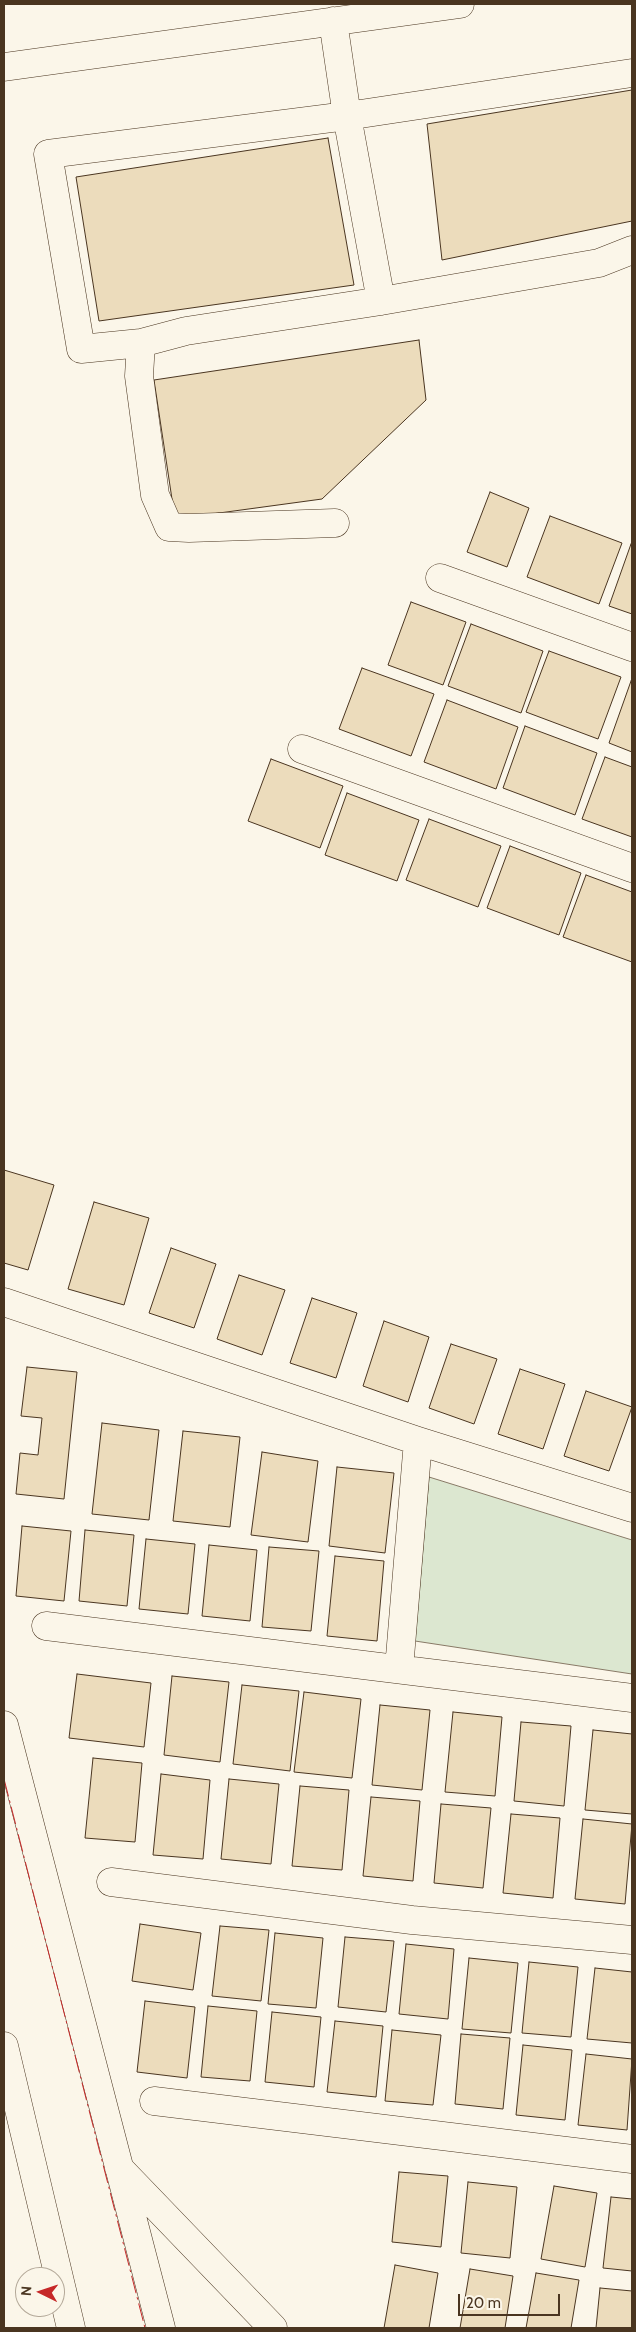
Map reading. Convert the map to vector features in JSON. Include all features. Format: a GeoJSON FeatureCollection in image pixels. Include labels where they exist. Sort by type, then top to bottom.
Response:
{"type":"FeatureCollection","features":[{"type":"Feature","properties":{"kind":"street"},"geometry":{"type":"LineString","coordinates":[[4,66],[460,4]]}},
{"type":"Feature","properties":{"kind":"street"},"geometry":{"type":"LineString","coordinates":[[333,21],[347,116],[381,301]]}},
{"type":"Feature","properties":{"kind":"street"},"geometry":{"type":"LineString","coordinates":[[632,73],[347,116],[48,154],[81,349],[141,344],[186,331],[381,301],[599,263],[632,250]]}},
{"type":"Feature","properties":{"kind":"street"},"geometry":{"type":"LineString","coordinates":[[141,344],[139,376],[155,495],[169,526],[189,528],[335,523]]}},
{"type":"Feature","properties":{"kind":"street"},"geometry":{"type":"LineString","coordinates":[[440,578],[632,647]]}},
{"type":"Feature","properties":{"kind":"street"},"geometry":{"type":"LineString","coordinates":[[302,749],[632,868]]}},
{"type":"Feature","properties":{"kind":"street"},"geometry":{"type":"LineString","coordinates":[[4,1302],[418,1441],[632,1508]]}},
{"type":"Feature","properties":{"kind":"street"},"geometry":{"type":"LineString","coordinates":[[399,1669],[418,1441]]}},
{"type":"Feature","properties":{"kind":"street"},"geometry":{"type":"LineString","coordinates":[[46,1626],[632,1698]]}},
{"type":"Feature","properties":{"kind":"street"},"geometry":{"type":"LineString","coordinates":[[4,1725],[161,2328]]}},
{"type":"Feature","properties":{"kind":"street"},"geometry":{"type":"LineString","coordinates":[[111,1882],[412,1920],[632,1940]]}},
{"type":"Feature","properties":{"kind":"street"},"geometry":{"type":"LineString","coordinates":[[4,2046],[71,2328]]}},
{"type":"Feature","properties":{"kind":"street"},"geometry":{"type":"LineString","coordinates":[[154,2101],[632,2160]]}},
{"type":"Feature","properties":{"kind":"street"},"geometry":{"type":"LineString","coordinates":[[118,2166],[273,2328]]}},
{"type":"Feature","properties":{"kind":"green space"},"geometry":{"type":"Polygon","coordinates":[[[429,1477],[632,1540],[632,1674],[415,1641],[429,1477]]]}},
{"type":"Feature","properties":{"kind":"building"},"geometry":{"type":"Polygon","coordinates":[[[632,90],[632,221],[442,260],[427,124],[632,90]]]}},
{"type":"Feature","properties":{"kind":"building"},"geometry":{"type":"Polygon","coordinates":[[[328,138],[354,285],[99,321],[76,177],[328,138]]]}},
{"type":"Feature","properties":{"kind":"building"},"geometry":{"type":"Polygon","coordinates":[[[419,340],[426,400],[322,499],[175,519],[154,380],[419,340]]]}},
{"type":"Feature","properties":{"kind":"building"},"geometry":{"type":"Polygon","coordinates":[[[490,492],[529,508],[507,567],[467,552],[490,492]]]}},
{"type":"Feature","properties":{"kind":"building"},"geometry":{"type":"Polygon","coordinates":[[[550,516],[622,543],[599,604],[527,577],[550,516]]]}},
{"type":"Feature","properties":{"kind":"building"},"geometry":{"type":"Polygon","coordinates":[[[632,544],[632,614],[609,606],[632,544]]]}},
{"type":"Feature","properties":{"kind":"building"},"geometry":{"type":"Polygon","coordinates":[[[411,602],[466,622],[443,685],[388,665],[411,602]]]}},
{"type":"Feature","properties":{"kind":"building"},"geometry":{"type":"Polygon","coordinates":[[[471,624],[543,651],[521,713],[448,686],[471,624]]]}},
{"type":"Feature","properties":{"kind":"building"},"geometry":{"type":"Polygon","coordinates":[[[549,651],[621,677],[598,739],[526,712],[549,651]]]}},
{"type":"Feature","properties":{"kind":"building"},"geometry":{"type":"Polygon","coordinates":[[[362,668],[434,694],[411,756],[339,729],[362,668]]]}},
{"type":"Feature","properties":{"kind":"building"},"geometry":{"type":"Polygon","coordinates":[[[632,682],[632,752],[609,743],[632,682]]]}},
{"type":"Feature","properties":{"kind":"building"},"geometry":{"type":"Polygon","coordinates":[[[447,700],[518,727],[496,789],[424,762],[447,700]]]}},
{"type":"Feature","properties":{"kind":"building"},"geometry":{"type":"Polygon","coordinates":[[[525,726],[597,753],[575,815],[503,788],[525,726]]]}},
{"type":"Feature","properties":{"kind":"building"},"geometry":{"type":"Polygon","coordinates":[[[605,757],[632,767],[632,837],[582,819],[605,757]]]}},
{"type":"Feature","properties":{"kind":"building"},"geometry":{"type":"Polygon","coordinates":[[[271,759],[343,786],[320,848],[248,821],[271,759]]]}},
{"type":"Feature","properties":{"kind":"building"},"geometry":{"type":"Polygon","coordinates":[[[347,793],[419,820],[397,881],[325,855],[347,793]]]}},
{"type":"Feature","properties":{"kind":"building"},"geometry":{"type":"Polygon","coordinates":[[[429,819],[501,846],[478,907],[406,880],[429,819]]]}},
{"type":"Feature","properties":{"kind":"building"},"geometry":{"type":"Polygon","coordinates":[[[510,846],[581,873],[559,935],[487,908],[510,846]]]}},
{"type":"Feature","properties":{"kind":"building"},"geometry":{"type":"Polygon","coordinates":[[[586,875],[632,892],[632,962],[563,937],[586,875]]]}},
{"type":"Feature","properties":{"kind":"building"},"geometry":{"type":"Polygon","coordinates":[[[4,1170],[54,1185],[28,1270],[4,1263],[4,1170]]]}},
{"type":"Feature","properties":{"kind":"building"},"geometry":{"type":"Polygon","coordinates":[[[94,1202],[149,1218],[124,1305],[68,1289],[94,1202]]]}},
{"type":"Feature","properties":{"kind":"building"},"geometry":{"type":"Polygon","coordinates":[[[171,1248],[216,1264],[194,1328],[149,1313],[171,1248]]]}},
{"type":"Feature","properties":{"kind":"building"},"geometry":{"type":"Polygon","coordinates":[[[239,1275],[285,1290],[262,1355],[217,1339],[239,1275]]]}},
{"type":"Feature","properties":{"kind":"building"},"geometry":{"type":"Polygon","coordinates":[[[312,1298],[357,1313],[336,1378],[290,1363],[312,1298]]]}},
{"type":"Feature","properties":{"kind":"building"},"geometry":{"type":"Polygon","coordinates":[[[384,1321],[429,1337],[408,1402],[363,1386],[384,1321]]]}},
{"type":"Feature","properties":{"kind":"building"},"geometry":{"type":"Polygon","coordinates":[[[451,1344],[497,1359],[474,1424],[429,1408],[451,1344]]]}},
{"type":"Feature","properties":{"kind":"building"},"geometry":{"type":"Polygon","coordinates":[[[27,1367],[77,1372],[64,1499],[16,1494],[20,1453],[38,1455],[42,1418],[21,1416],[27,1367]]]}},
{"type":"Feature","properties":{"kind":"building"},"geometry":{"type":"Polygon","coordinates":[[[520,1369],[565,1384],[543,1449],[498,1434],[520,1369]]]}},
{"type":"Feature","properties":{"kind":"building"},"geometry":{"type":"Polygon","coordinates":[[[586,1391],[632,1407],[609,1471],[564,1456],[586,1391]]]}},
{"type":"Feature","properties":{"kind":"building"},"geometry":{"type":"Polygon","coordinates":[[[102,1423],[159,1430],[149,1520],[92,1514],[102,1423]]]}},
{"type":"Feature","properties":{"kind":"building"},"geometry":{"type":"Polygon","coordinates":[[[183,1431],[240,1437],[230,1527],[173,1521],[183,1431]]]}},
{"type":"Feature","properties":{"kind":"building"},"geometry":{"type":"Polygon","coordinates":[[[262,1452],[318,1461],[308,1542],[251,1535],[262,1452]]]}},
{"type":"Feature","properties":{"kind":"building"},"geometry":{"type":"Polygon","coordinates":[[[337,1467],[394,1473],[385,1553],[329,1546],[337,1467]]]}},
{"type":"Feature","properties":{"kind":"building"},"geometry":{"type":"Polygon","coordinates":[[[22,1526],[71,1531],[64,1601],[16,1596],[22,1526]]]}},
{"type":"Feature","properties":{"kind":"building"},"geometry":{"type":"Polygon","coordinates":[[[85,1530],[134,1535],[127,1606],[79,1601],[85,1530]]]}},
{"type":"Feature","properties":{"kind":"building"},"geometry":{"type":"Polygon","coordinates":[[[146,1539],[195,1544],[188,1614],[139,1609],[146,1539]]]}},
{"type":"Feature","properties":{"kind":"building"},"geometry":{"type":"Polygon","coordinates":[[[209,1545],[257,1550],[250,1621],[202,1616],[209,1545]]]}},
{"type":"Feature","properties":{"kind":"building"},"geometry":{"type":"Polygon","coordinates":[[[269,1547],[319,1551],[311,1631],[262,1627],[269,1547]]]}},
{"type":"Feature","properties":{"kind":"building"},"geometry":{"type":"Polygon","coordinates":[[[335,1556],[384,1561],[377,1641],[327,1636],[335,1556]]]}},
{"type":"Feature","properties":{"kind":"building"},"geometry":{"type":"Polygon","coordinates":[[[77,1674],[151,1683],[144,1747],[69,1738],[77,1674]]]}},
{"type":"Feature","properties":{"kind":"building"},"geometry":{"type":"Polygon","coordinates":[[[172,1676],[229,1682],[220,1762],[164,1755],[172,1676]]]}},
{"type":"Feature","properties":{"kind":"building"},"geometry":{"type":"Polygon","coordinates":[[[242,1685],[299,1691],[290,1771],[233,1764],[242,1685]]]}},
{"type":"Feature","properties":{"kind":"building"},"geometry":{"type":"Polygon","coordinates":[[[304,1692],[361,1699],[352,1778],[294,1772],[304,1692]]]}},
{"type":"Feature","properties":{"kind":"building"},"geometry":{"type":"Polygon","coordinates":[[[380,1705],[430,1710],[422,1790],[372,1785],[380,1705]]]}},
{"type":"Feature","properties":{"kind":"building"},"geometry":{"type":"Polygon","coordinates":[[[453,1712],[502,1717],[495,1796],[445,1792],[453,1712]]]}},
{"type":"Feature","properties":{"kind":"building"},"geometry":{"type":"Polygon","coordinates":[[[521,1722],[571,1726],[564,1806],[514,1801],[521,1722]]]}},
{"type":"Feature","properties":{"kind":"building"},"geometry":{"type":"Polygon","coordinates":[[[593,1730],[632,1734],[632,1814],[585,1810],[593,1730]]]}},
{"type":"Feature","properties":{"kind":"building"},"geometry":{"type":"Polygon","coordinates":[[[93,1758],[142,1763],[135,1842],[85,1838],[93,1758]]]}},
{"type":"Feature","properties":{"kind":"building"},"geometry":{"type":"Polygon","coordinates":[[[161,1774],[210,1780],[203,1859],[153,1855],[161,1774]]]}},
{"type":"Feature","properties":{"kind":"building"},"geometry":{"type":"Polygon","coordinates":[[[229,1779],[279,1784],[271,1864],[221,1859],[229,1779]]]}},
{"type":"Feature","properties":{"kind":"building"},"geometry":{"type":"Polygon","coordinates":[[[300,1786],[349,1790],[342,1870],[292,1866],[300,1786]]]}},
{"type":"Feature","properties":{"kind":"building"},"geometry":{"type":"Polygon","coordinates":[[[371,1797],[420,1801],[413,1881],[363,1876],[371,1797]]]}},
{"type":"Feature","properties":{"kind":"building"},"geometry":{"type":"Polygon","coordinates":[[[441,1804],[491,1808],[483,1888],[434,1883],[441,1804]]]}},
{"type":"Feature","properties":{"kind":"building"},"geometry":{"type":"Polygon","coordinates":[[[511,1814],[560,1818],[553,1898],[503,1893],[511,1814]]]}},
{"type":"Feature","properties":{"kind":"building"},"geometry":{"type":"Polygon","coordinates":[[[583,1819],[632,1824],[625,1904],[575,1899],[583,1819]]]}},
{"type":"Feature","properties":{"kind":"building"},"geometry":{"type":"Polygon","coordinates":[[[140,1924],[201,1933],[193,1990],[132,1981],[140,1924]]]}},
{"type":"Feature","properties":{"kind":"building"},"geometry":{"type":"Polygon","coordinates":[[[220,1926],[269,1930],[261,2001],[212,1996],[220,1926]]]}},
{"type":"Feature","properties":{"kind":"building"},"geometry":{"type":"Polygon","coordinates":[[[275,1933],[323,1938],[316,2008],[268,2004],[275,1933]]]}},
{"type":"Feature","properties":{"kind":"building"},"geometry":{"type":"Polygon","coordinates":[[[345,1937],[394,1941],[386,2012],[338,2007],[345,1937]]]}},
{"type":"Feature","properties":{"kind":"building"},"geometry":{"type":"Polygon","coordinates":[[[406,1944],[454,1949],[448,2019],[399,2014],[406,1944]]]}},
{"type":"Feature","properties":{"kind":"building"},"geometry":{"type":"Polygon","coordinates":[[[469,1958],[518,1963],[511,2033],[462,2029],[469,1958]]]}},
{"type":"Feature","properties":{"kind":"building"},"geometry":{"type":"Polygon","coordinates":[[[529,1962],[578,1967],[571,2037],[522,2033],[529,1962]]]}},
{"type":"Feature","properties":{"kind":"building"},"geometry":{"type":"Polygon","coordinates":[[[595,1968],[632,1972],[632,2043],[587,2039],[595,1968]]]}},
{"type":"Feature","properties":{"kind":"building"},"geometry":{"type":"Polygon","coordinates":[[[145,2001],[195,2007],[187,2078],[137,2072],[145,2001]]]}},
{"type":"Feature","properties":{"kind":"building"},"geometry":{"type":"Polygon","coordinates":[[[208,2006],[257,2011],[250,2081],[201,2077],[208,2006]]]}},
{"type":"Feature","properties":{"kind":"building"},"geometry":{"type":"Polygon","coordinates":[[[272,2012],[321,2017],[314,2087],[265,2082],[272,2012]]]}},
{"type":"Feature","properties":{"kind":"building"},"geometry":{"type":"Polygon","coordinates":[[[335,2021],[383,2026],[376,2097],[327,2092],[335,2021]]]}},
{"type":"Feature","properties":{"kind":"building"},"geometry":{"type":"Polygon","coordinates":[[[392,2030],[441,2035],[433,2105],[385,2101],[392,2030]]]}},
{"type":"Feature","properties":{"kind":"building"},"geometry":{"type":"Polygon","coordinates":[[[461,2034],[510,2038],[503,2109],[455,2104],[461,2034]]]}},
{"type":"Feature","properties":{"kind":"building"},"geometry":{"type":"Polygon","coordinates":[[[523,2045],[572,2050],[565,2120],[516,2115],[523,2045]]]}},
{"type":"Feature","properties":{"kind":"building"},"geometry":{"type":"Polygon","coordinates":[[[586,2054],[632,2059],[627,2130],[578,2125],[586,2054]]]}},
{"type":"Feature","properties":{"kind":"building"},"geometry":{"type":"Polygon","coordinates":[[[399,2172],[448,2176],[441,2247],[392,2242],[399,2172]]]}},
{"type":"Feature","properties":{"kind":"building"},"geometry":{"type":"Polygon","coordinates":[[[468,2182],[517,2187],[510,2258],[461,2253],[468,2182]]]}},
{"type":"Feature","properties":{"kind":"building"},"geometry":{"type":"Polygon","coordinates":[[[554,2186],[597,2193],[585,2267],[541,2259],[554,2186]]]}},
{"type":"Feature","properties":{"kind":"building"},"geometry":{"type":"Polygon","coordinates":[[[611,2197],[632,2199],[632,2271],[603,2268],[611,2197]]]}},
{"type":"Feature","properties":{"kind":"building"},"geometry":{"type":"Polygon","coordinates":[[[395,2265],[438,2273],[429,2328],[384,2328],[395,2265]]]}},
{"type":"Feature","properties":{"kind":"building"},"geometry":{"type":"Polygon","coordinates":[[[470,2269],[513,2276],[505,2328],[460,2328],[470,2269]]]}},
{"type":"Feature","properties":{"kind":"building"},"geometry":{"type":"Polygon","coordinates":[[[536,2273],[579,2280],[571,2328],[526,2328],[536,2273]]]}},
{"type":"Feature","properties":{"kind":"building"},"geometry":{"type":"Polygon","coordinates":[[[600,2288],[632,2291],[632,2328],[596,2328],[600,2288]]]}},
{"type":"Feature","properties":{"kind":"power"},"geometry":{"type":"LineString","coordinates":[[4,1779],[145,2328]]}}]}
